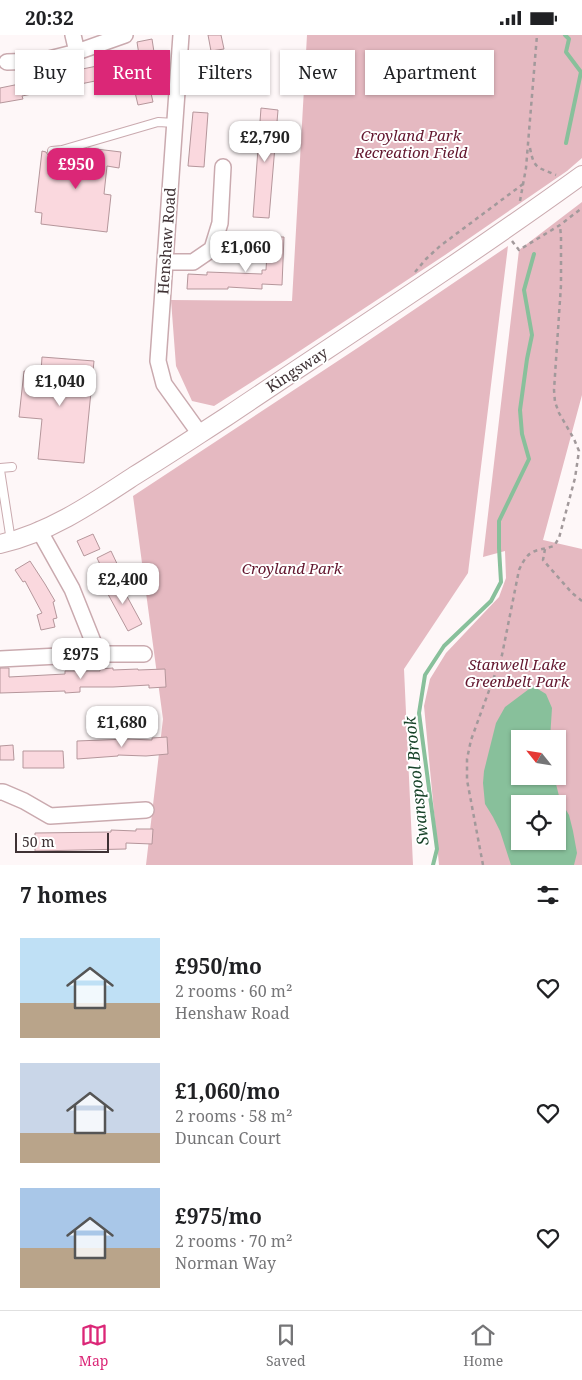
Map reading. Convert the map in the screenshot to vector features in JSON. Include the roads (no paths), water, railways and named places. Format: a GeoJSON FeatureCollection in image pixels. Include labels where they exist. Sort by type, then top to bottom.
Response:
{"type":"FeatureCollection","features":[{"type":"Feature","properties":{"kind":"street"},"geometry":{"type":"LineString","coordinates":[[73,35],[76,50]]}},
{"type":"Feature","properties":{"kind":"street"},"geometry":{"type":"LineString","coordinates":[[82,50],[125,35]]}},
{"type":"Feature","properties":{"kind":"street","name":"Henshaw Road"},"geometry":{"type":"LineString","coordinates":[[180,35],[158,361],[164,384],[200,434]]}},
{"type":"Feature","properties":{"kind":"street"},"geometry":{"type":"LineString","coordinates":[[8,62],[15,62]]}},
{"type":"Feature","properties":{"kind":"street"},"geometry":{"type":"LineString","coordinates":[[166,263],[194,262],[212,249],[220,223],[222,167]]}},
{"type":"Feature","properties":{"kind":"street","name":"Kingsway"},"geometry":{"type":"LineString","coordinates":[[5,542],[39,531],[80,511],[413,293],[582,175]]}},
{"type":"Feature","properties":{"kind":"street"},"geometry":{"type":"LineString","coordinates":[[39,531],[72,589],[98,654]]}},
{"type":"Feature","properties":{"kind":"street"},"geometry":{"type":"LineString","coordinates":[[0,659],[98,654],[144,655]]}},
{"type":"Feature","properties":{"kind":"street"},"geometry":{"type":"LineString","coordinates":[[0,792],[24,801],[50,816],[146,811]]}},
{"type":"Feature","properties":{"kind":"lane"},"geometry":{"type":"LineString","coordinates":[[52,151],[62,151],[158,123],[175,123]]}},
{"type":"Feature","properties":{"kind":"lane"},"geometry":{"type":"LineString","coordinates":[[5,542],[0,469],[12,467]]}},
{"type":"Feature","properties":{"kind":"waterway","name":"Swanspool Brook"},"geometry":{"type":"LineString","coordinates":[[565,35],[569,39],[566,52],[581,72],[566,143]]}},
{"type":"Feature","properties":{"kind":"waterway","name":"Swanspool Brook"},"geometry":{"type":"LineString","coordinates":[[433,865],[437,849],[419,713],[425,675],[444,646],[491,601],[501,582],[499,521],[529,459],[522,434],[520,410],[532,335],[524,290],[534,254]]}},
{"type":"Feature","properties":{"kind":"park label","name":"Croyland Park Recreation Field"},"geometry":{"type":"Point","coordinates":[411,144]}},
{"type":"Feature","properties":{"kind":"park label","name":"Croyland Park"},"geometry":{"type":"Point","coordinates":[292,569]}},
{"type":"Feature","properties":{"kind":"park label","name":"Stanwell Lake Greenbelt Park"},"geometry":{"type":"Point","coordinates":[517,674]}}]}
